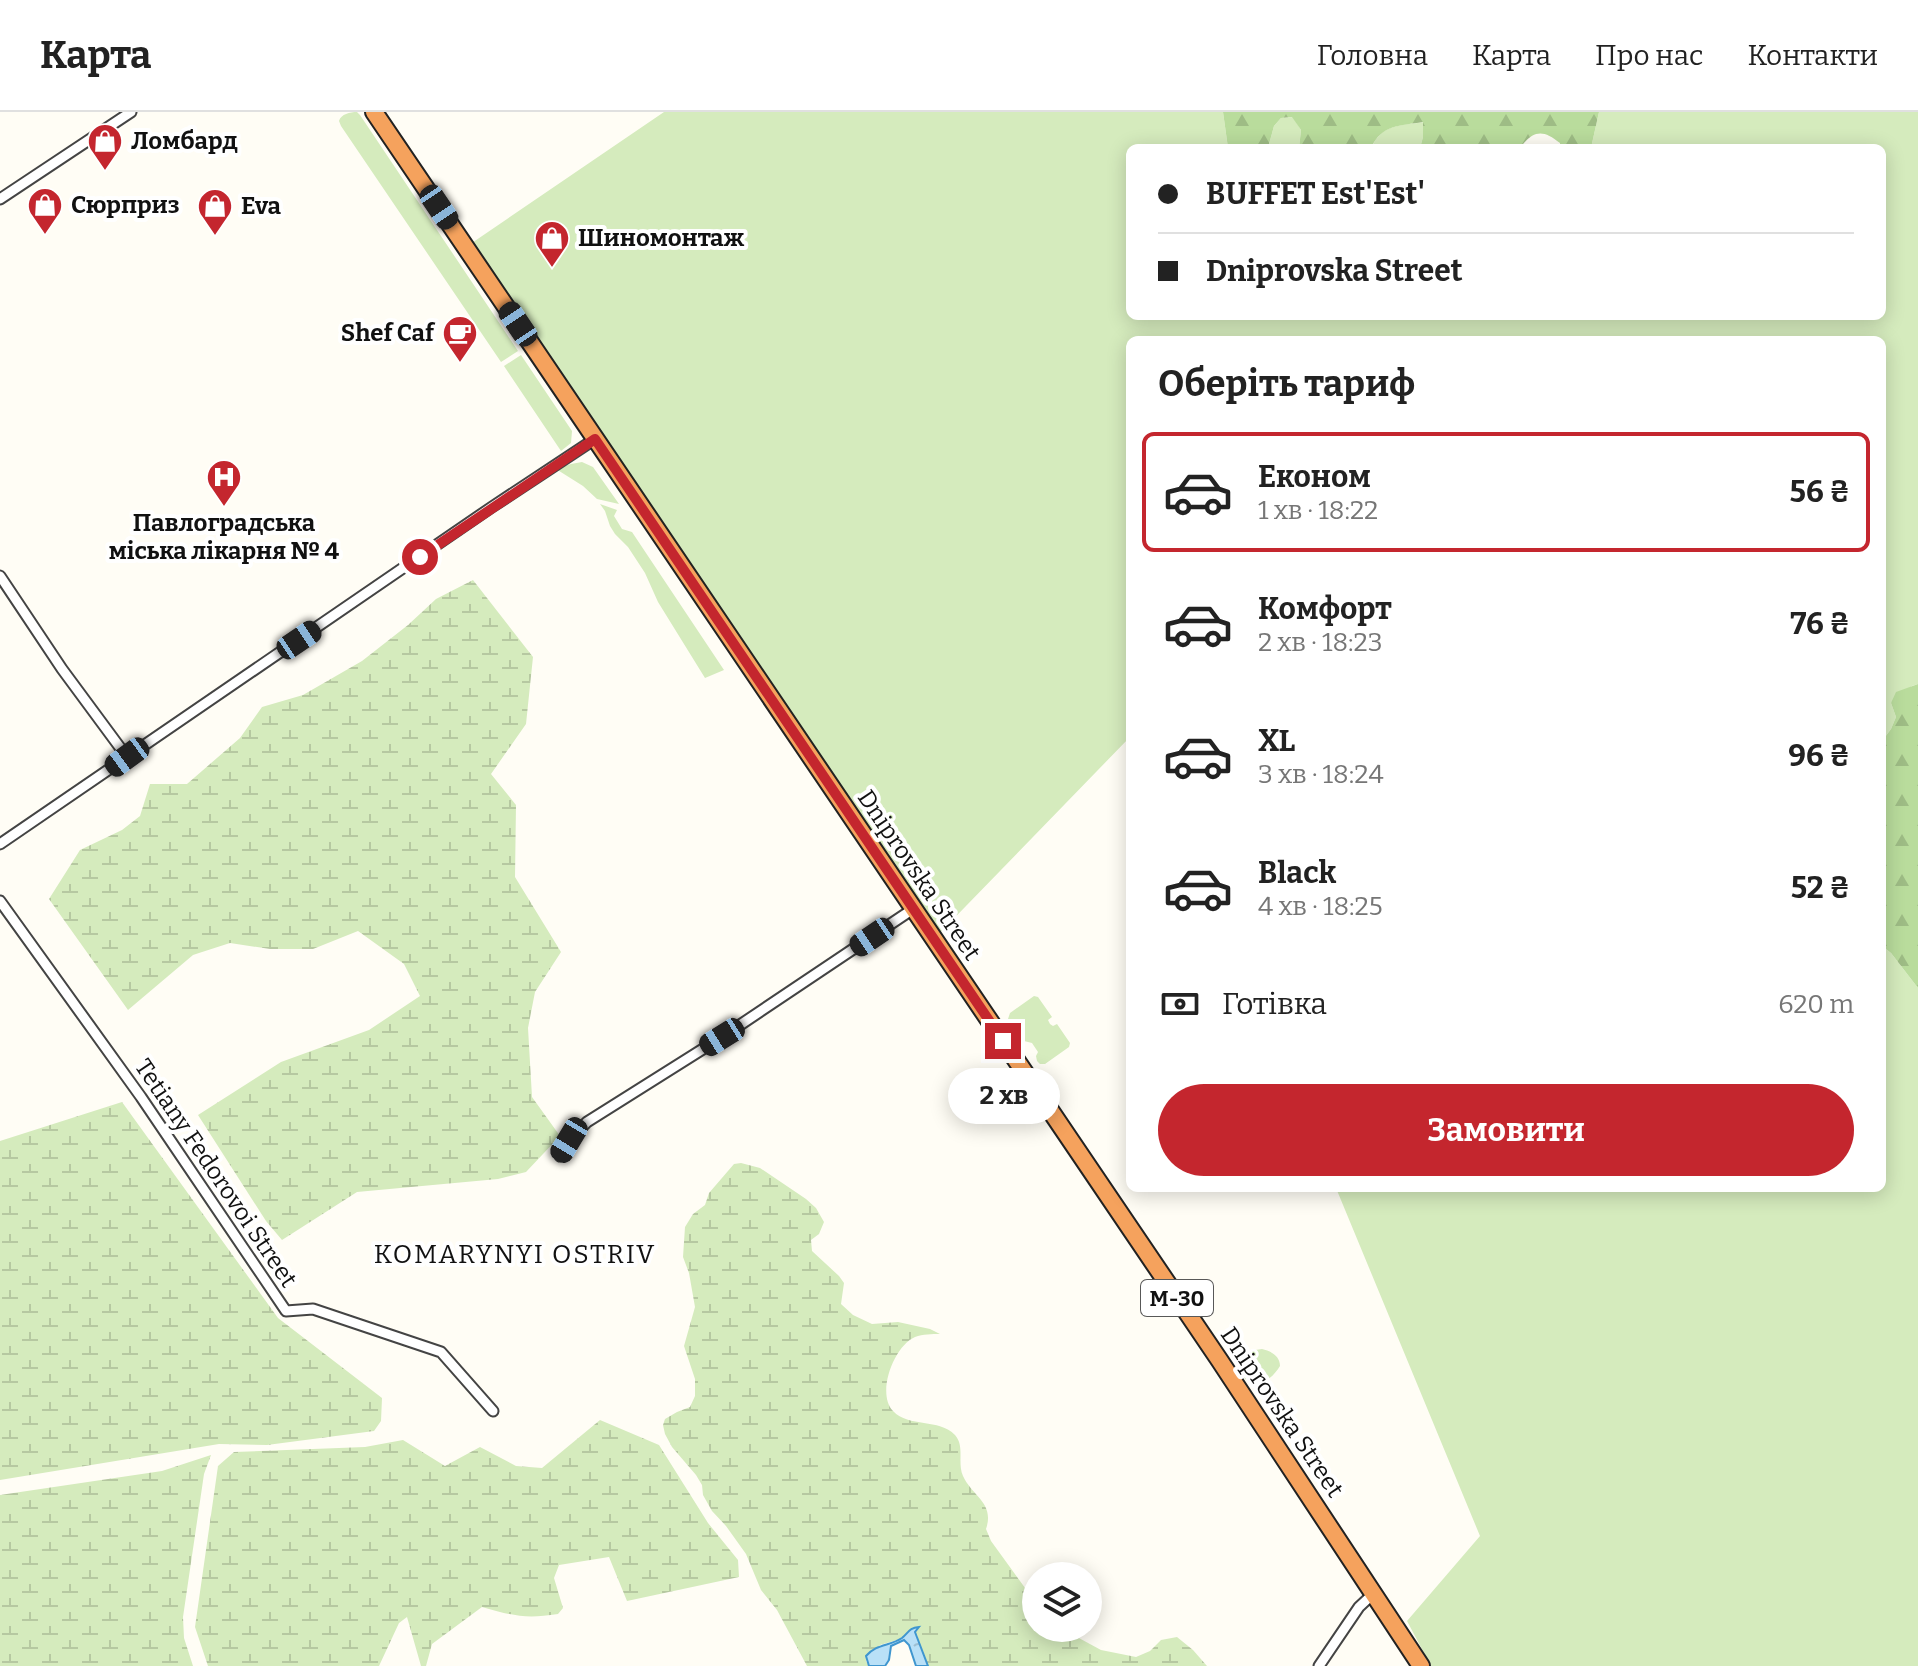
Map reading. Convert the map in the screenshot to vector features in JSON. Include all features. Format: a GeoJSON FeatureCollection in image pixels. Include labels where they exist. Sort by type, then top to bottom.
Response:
{"type":"FeatureCollection","features":[{"type":"Feature","properties":{"kind":"highway","name":"Dniprovska Street"},"geometry":{"type":"LineString","coordinates":[[374,112],[1212,1349],[1421,1666]]}},
{"type":"Feature","properties":{"kind":"street"},"geometry":{"type":"LineString","coordinates":[[0,199],[131,112]]}},
{"type":"Feature","properties":{"kind":"street"},"geometry":{"type":"LineString","coordinates":[[0,844],[595,439]]}},
{"type":"Feature","properties":{"kind":"street"},"geometry":{"type":"LineString","coordinates":[[0,576],[62,669],[127,757]]}},
{"type":"Feature","properties":{"kind":"street","name":"Tetiany Fedorovoi Street"},"geometry":{"type":"LineString","coordinates":[[0,901],[141,1097],[286,1311],[313,1309],[441,1352],[493,1411]]}},
{"type":"Feature","properties":{"kind":"street"},"geometry":{"type":"LineString","coordinates":[[560,1156],[569,1140],[587,1122],[722,1037],[913,909]]}},
{"type":"Feature","properties":{"kind":"street"},"geometry":{"type":"LineString","coordinates":[[1319,1666],[1359,1607],[1374,1593]]}},
{"type":"Feature","properties":{"kind":"green space"},"geometry":{"type":"Polygon","coordinates":[[[357,112],[518,351],[501,362],[341,126],[339,121],[342,117],[357,112]]]}},
{"type":"Feature","properties":{"kind":"green space"},"geometry":{"type":"Polygon","coordinates":[[[664,112],[1223,112],[1227,144],[1126,144],[1126,320],[1886,320],[1886,144],[1592,144],[1599,112],[1918,112],[1918,684],[1891,703],[1896,717],[1886,736],[1886,336],[1126,336],[1126,741],[931,942],[463,249],[664,112]]]}},
{"type":"Feature","properties":{"kind":"green space"},"geometry":{"type":"Polygon","coordinates":[[[1223,112],[1599,112],[1592,144],[1560,144],[1554,138],[1538,134],[1524,144],[1421,144],[1423,122],[1386,130],[1373,144],[1299,144],[1301,130],[1292,117],[1281,118],[1274,126],[1269,144],[1227,144],[1223,112]]]}},
{"type":"Feature","properties":{"kind":"green space"},"geometry":{"type":"Polygon","coordinates":[[[1293,117],[1301,130],[1299,144],[1269,144],[1274,126],[1281,118],[1293,117]]]}},
{"type":"Feature","properties":{"kind":"green space"},"geometry":{"type":"Polygon","coordinates":[[[1424,122],[1421,144],[1374,144],[1381,134],[1400,125],[1424,122]]]}},
{"type":"Feature","properties":{"kind":"green space"},"geometry":{"type":"Polygon","coordinates":[[[521,355],[572,431],[571,443],[561,451],[504,366],[521,355]]]}},
{"type":"Feature","properties":{"kind":"green space"},"geometry":{"type":"Polygon","coordinates":[[[582,462],[593,467],[619,504],[597,499],[556,469],[582,462]]]}},
{"type":"Feature","properties":{"kind":"green space"},"geometry":{"type":"Polygon","coordinates":[[[600,504],[617,510],[614,516],[622,529],[632,532],[724,670],[705,678],[658,602],[645,573],[615,534],[600,504]]]}},
{"type":"Feature","properties":{"kind":"green space"},"geometry":{"type":"Polygon","coordinates":[[[473,580],[533,657],[526,724],[491,774],[516,805],[515,877],[561,952],[535,992],[528,1028],[532,1097],[560,1136],[526,1172],[498,1179],[357,1192],[282,1240],[266,1221],[198,1115],[281,1062],[369,1030],[420,996],[404,964],[358,931],[313,949],[270,949],[230,943],[193,955],[128,1010],[49,899],[80,850],[122,830],[140,816],[150,784],[187,784],[240,738],[262,707],[303,695],[362,661],[436,599],[473,580]]]}},
{"type":"Feature","properties":{"kind":"green space"},"geometry":{"type":"Polygon","coordinates":[[[1918,684],[1918,988],[1886,949],[1886,736],[1896,717],[1891,703],[1896,692],[1918,684]]]}},
{"type":"Feature","properties":{"kind":"green space"},"geometry":{"type":"Polygon","coordinates":[[[1886,949],[1918,988],[1918,1666],[1431,1666],[1407,1621],[1480,1536],[1338,1192],[1886,1192],[1886,949]]]}},
{"type":"Feature","properties":{"kind":"green space"},"geometry":{"type":"Polygon","coordinates":[[[1034,996],[1052,1017],[1048,1020],[1050,1024],[1057,1024],[1070,1043],[1069,1047],[1045,1064],[1037,1061],[1038,1052],[1032,1043],[1024,1041],[1025,1033],[1019,1024],[1012,1024],[1008,1019],[1010,1013],[1034,996]]]}},
{"type":"Feature","properties":{"kind":"green space"},"geometry":{"type":"Polygon","coordinates":[[[122,1102],[278,1318],[382,1398],[381,1421],[374,1431],[267,1445],[219,1444],[0,1480],[0,1141],[122,1102]]]}},
{"type":"Feature","properties":{"kind":"green space"},"geometry":{"type":"Polygon","coordinates":[[[734,1164],[760,1168],[816,1208],[824,1222],[819,1234],[811,1240],[812,1251],[844,1283],[841,1304],[853,1315],[872,1324],[898,1322],[940,1334],[915,1337],[900,1350],[887,1382],[888,1403],[893,1411],[907,1420],[941,1426],[958,1439],[961,1471],[985,1506],[986,1529],[991,1541],[1022,1584],[1022,1642],[1086,1642],[1101,1650],[1136,1657],[1150,1651],[1161,1640],[1177,1637],[1207,1666],[928,1666],[917,1634],[880,1645],[866,1661],[869,1666],[807,1666],[777,1610],[761,1590],[746,1554],[712,1511],[703,1495],[702,1485],[672,1447],[663,1425],[665,1419],[690,1407],[695,1396],[695,1379],[684,1346],[695,1307],[683,1257],[685,1227],[734,1164]]]}},
{"type":"Feature","properties":{"kind":"green space"},"geometry":{"type":"Polygon","coordinates":[[[1262,1349],[1274,1354],[1280,1366],[1261,1383],[1249,1383],[1241,1371],[1240,1361],[1249,1351],[1262,1349]]]}},
{"type":"Feature","properties":{"kind":"green space"},"geometry":{"type":"Polygon","coordinates":[[[600,1420],[659,1445],[708,1523],[738,1560],[739,1577],[627,1601],[609,1557],[559,1565],[554,1578],[563,1608],[558,1614],[520,1616],[482,1607],[432,1644],[426,1666],[421,1666],[407,1617],[399,1623],[379,1666],[208,1666],[195,1627],[218,1466],[234,1452],[365,1447],[403,1440],[445,1466],[480,1447],[516,1466],[542,1468],[600,1420]]]}},
{"type":"Feature","properties":{"kind":"green space"},"geometry":{"type":"Polygon","coordinates":[[[211,1455],[204,1474],[183,1617],[184,1638],[193,1666],[0,1666],[0,1495],[162,1471],[211,1455]]]}},
{"type":"Feature","properties":{"kind":"water"},"geometry":{"type":"Polygon","coordinates":[[[919,1627],[915,1632],[928,1666],[916,1666],[909,1645],[904,1640],[891,1646],[885,1666],[869,1666],[866,1656],[870,1652],[897,1641],[911,1629],[919,1627]]]}},
{"type":"Feature","properties":{"kind":"place","name":"Ломбард"},"geometry":{"type":"Point","coordinates":[105,172]}},
{"type":"Feature","properties":{"kind":"place","name":"Сюрприз"},"geometry":{"type":"Point","coordinates":[45,236]}},
{"type":"Feature","properties":{"kind":"place","name":"Eva"},"geometry":{"type":"Point","coordinates":[215,237]}},
{"type":"Feature","properties":{"kind":"place","name":"Шиномонтаж"},"geometry":{"type":"Point","coordinates":[552,269]}},
{"type":"Feature","properties":{"kind":"place","name":"Shef Caf"},"geometry":{"type":"Point","coordinates":[460,364]}},
{"type":"Feature","properties":{"kind":"place","name":"Павлоградська міська лікарня № 4"},"geometry":{"type":"Point","coordinates":[224,508]}},
{"type":"Feature","properties":{"kind":"district","name":"KOMARYNYI OSTRIV"},"geometry":{"type":"Point","coordinates":[515,1254]}},
{"type":"Feature","properties":{"kind":"route"},"geometry":{"type":"LineString","coordinates":[[420,557],[595,439],[1003,1041]]}}]}
